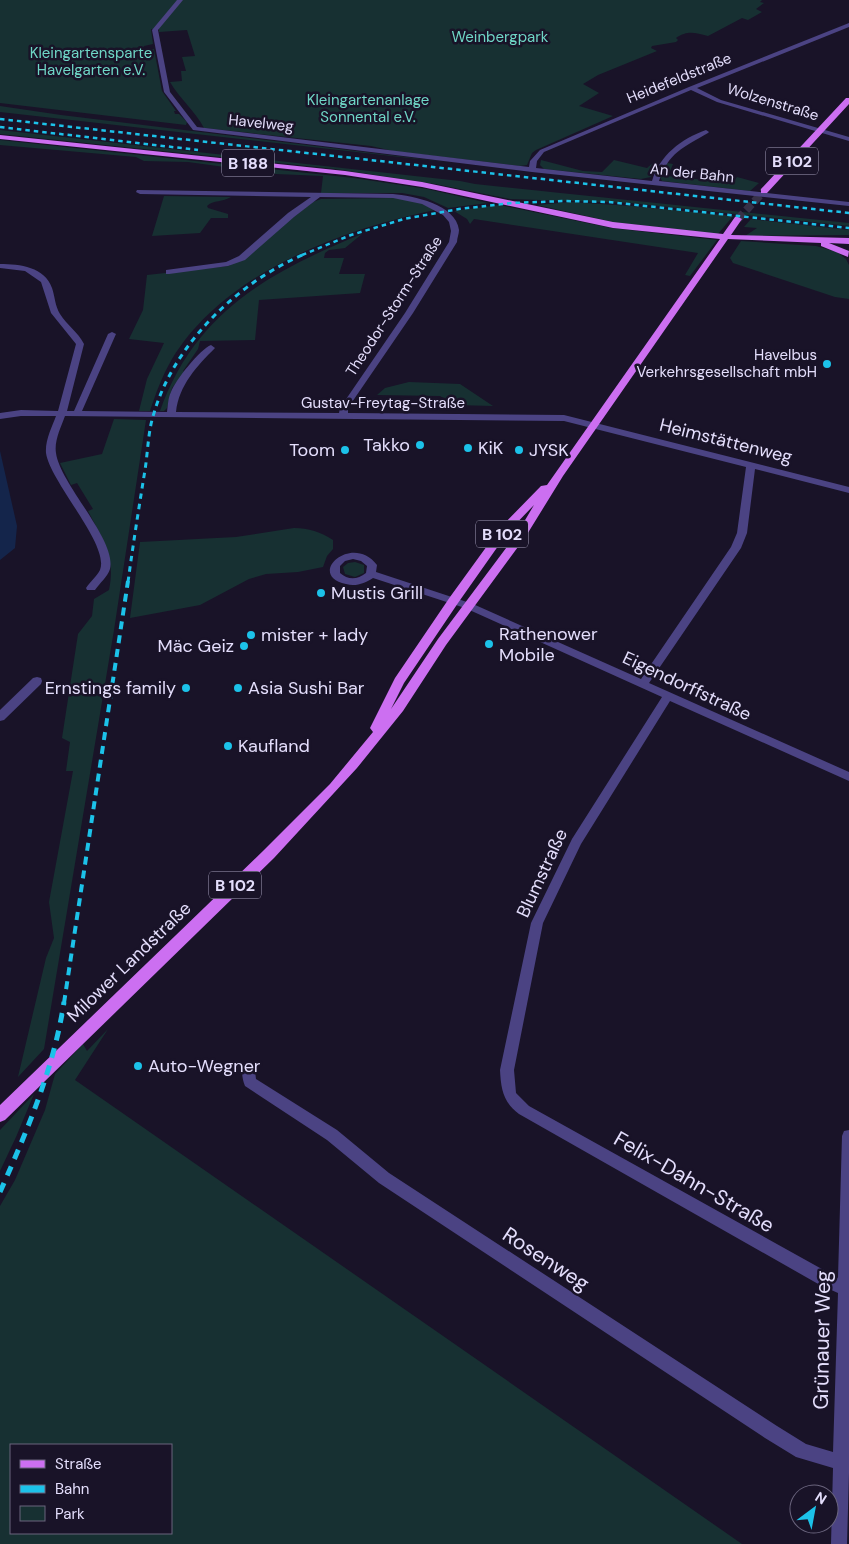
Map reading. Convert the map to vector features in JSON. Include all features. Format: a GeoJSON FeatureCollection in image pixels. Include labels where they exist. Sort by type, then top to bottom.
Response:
{"type":"FeatureCollection","features":[{"type":"Feature","properties":{"kind":"main road","name":"B 102"},"geometry":{"type":"LineString","coordinates":[[764,191],[849,100]]}},
{"type":"Feature","properties":{"kind":"main road","name":"B 188"},"geometry":{"type":"LineString","coordinates":[[0,137],[382,179],[429,186],[612,225],[700,236],[847,241]]}},
{"type":"Feature","properties":{"kind":"main road","name":"Milower Landstraße"},"geometry":{"type":"LineString","coordinates":[[0,1115],[334,787],[398,708],[418,676],[522,534],[558,475],[738,219]]}},
{"type":"Feature","properties":{"kind":"main road"},"geometry":{"type":"LineString","coordinates":[[802,240],[834,246],[849,254]]}},
{"type":"Feature","properties":{"kind":"main road"},"geometry":{"type":"LineString","coordinates":[[847,241],[849,254]]}},
{"type":"Feature","properties":{"kind":"main road","name":"Milower Landstraße"},"geometry":{"type":"LineString","coordinates":[[366,748],[399,681],[454,600],[504,530],[558,475]]}},
{"type":"Feature","properties":{"kind":"street","name":"Havelweg"},"geometry":{"type":"LineString","coordinates":[[180,0],[155,30],[167,92],[195,129],[532,170]]}},
{"type":"Feature","properties":{"kind":"street","name":"Heidefeldstraße"},"geometry":{"type":"LineString","coordinates":[[532,170],[534,161],[542,151],[691,88],[849,25]]}},
{"type":"Feature","properties":{"kind":"street","name":"Wolzenstraße"},"geometry":{"type":"LineString","coordinates":[[691,88],[719,100],[849,139]]}},
{"type":"Feature","properties":{"kind":"street"},"geometry":{"type":"LineString","coordinates":[[655,183],[658,169],[665,158],[706,132]]}},
{"type":"Feature","properties":{"kind":"street","name":"An der Bahn"},"geometry":{"type":"LineString","coordinates":[[532,170],[849,204]]}},
{"type":"Feature","properties":{"kind":"street"},"geometry":{"type":"LineString","coordinates":[[140,192],[317,196]]}},
{"type":"Feature","properties":{"kind":"street"},"geometry":{"type":"LineString","coordinates":[[169,272],[228,264],[242,258],[291,215],[317,196]]}},
{"type":"Feature","properties":{"kind":"street","name":"Theodor-Storm-Straße"},"geometry":{"type":"LineString","coordinates":[[317,196],[404,197],[428,202],[442,211],[453,224],[455,235],[453,242],[409,313],[344,408],[343,416]]}},
{"type":"Feature","properties":{"kind":"street"},"geometry":{"type":"LineString","coordinates":[[0,266],[22,268],[34,272],[44,279],[49,289],[53,311],[78,340],[80,350],[70,379],[62,413],[52,440],[53,460],[106,556],[105,570],[91,588]]}},
{"type":"Feature","properties":{"kind":"street"},"geometry":{"type":"LineString","coordinates":[[77,413],[112,334]]}},
{"type":"Feature","properties":{"kind":"street"},"geometry":{"type":"LineString","coordinates":[[171,415],[176,388],[191,371],[202,353],[211,348]]}},
{"type":"Feature","properties":{"kind":"street","name":"Gustav-Freytag-Straße"},"geometry":{"type":"LineString","coordinates":[[0,416],[20,413],[77,413],[564,418],[594,424]]}},
{"type":"Feature","properties":{"kind":"street","name":"Heimstättenweg"},"geometry":{"type":"LineString","coordinates":[[594,424],[849,490]]}},
{"type":"Feature","properties":{"kind":"street"},"geometry":{"type":"LineString","coordinates":[[643,684],[736,548],[742,533],[752,465]]}},
{"type":"Feature","properties":{"kind":"street","name":"Eigendorffstraße"},"geometry":{"type":"LineString","coordinates":[[371,574],[442,598],[454,600],[849,777]]}},
{"type":"Feature","properties":{"kind":"street"},"geometry":{"type":"LineString","coordinates":[[0,716],[37,681]]}},
{"type":"Feature","properties":{"kind":"street","name":"Blumstraße"},"geometry":{"type":"LineString","coordinates":[[524,1110],[508,1094],[507,1070],[537,923],[576,842],[668,696]]}},
{"type":"Feature","properties":{"kind":"street","name":"Rosenweg"},"geometry":{"type":"LineString","coordinates":[[249,1068],[250,1082],[332,1136],[384,1178],[771,1432],[802,1451],[845,1464]]}},
{"type":"Feature","properties":{"kind":"street","name":"Felix-Dahn-Straße"},"geometry":{"type":"LineString","coordinates":[[524,1110],[825,1280],[844,1288]]}},
{"type":"Feature","properties":{"kind":"street","name":"Grünauer Weg"},"geometry":{"type":"LineString","coordinates":[[839,1544],[845,1464],[844,1288],[849,1136]]}},
{"type":"Feature","properties":{"kind":"green space"},"geometry":{"type":"Polygon","coordinates":[[[0,0],[762,0],[760,2],[764,3],[756,9],[762,12],[748,20],[742,18],[708,36],[695,33],[680,35],[676,38],[678,40],[676,42],[652,46],[651,48],[657,51],[598,75],[583,84],[599,93],[579,106],[613,116],[536,150],[532,153],[527,165],[520,166],[393,151],[371,146],[204,128],[170,82],[182,81],[181,71],[186,71],[182,57],[195,56],[187,30],[159,32],[159,29],[151,29],[153,44],[144,46],[142,49],[154,49],[162,91],[176,111],[174,111],[175,114],[179,114],[187,122],[186,125],[0,103],[0,0]]]}},
{"type":"Feature","properties":{"kind":"green space"},"geometry":{"type":"Polygon","coordinates":[[[0,106],[61,115],[454,163],[0,112],[0,106]]]}},
{"type":"Feature","properties":{"kind":"green space"},"geometry":{"type":"Polygon","coordinates":[[[0,130],[475,184],[849,223],[849,226],[631,203],[510,199],[435,184],[335,169],[0,134],[0,130]]]}},
{"type":"Feature","properties":{"kind":"green space"},"geometry":{"type":"Polygon","coordinates":[[[0,140],[354,178],[427,189],[488,203],[448,208],[424,197],[402,193],[321,193],[323,176],[276,174],[188,162],[144,161],[136,157],[0,145],[0,140]]]}},
{"type":"Feature","properties":{"kind":"green space"},"geometry":{"type":"Polygon","coordinates":[[[541,160],[583,171],[602,172],[614,160],[647,168],[657,161],[651,177],[641,179],[544,169],[540,165],[541,160]]]}},
{"type":"Feature","properties":{"kind":"green space"},"geometry":{"type":"Polygon","coordinates":[[[667,163],[673,164],[668,176],[732,183],[737,177],[759,183],[750,191],[662,181],[660,177],[667,163]]]}},
{"type":"Feature","properties":{"kind":"green space"},"geometry":{"type":"Polygon","coordinates":[[[164,196],[231,197],[207,206],[208,208],[228,214],[228,218],[211,218],[200,233],[152,236],[164,196]]]}},
{"type":"Feature","properties":{"kind":"green space"},"geometry":{"type":"Polygon","coordinates":[[[395,198],[418,202],[435,210],[362,229],[325,243],[288,259],[254,279],[222,302],[194,329],[168,365],[150,411],[139,411],[147,379],[164,343],[129,339],[143,310],[147,275],[229,266],[313,202],[321,199],[395,198]]]}},
{"type":"Feature","properties":{"kind":"green space"},"geometry":{"type":"Polygon","coordinates":[[[570,202],[733,216],[718,234],[613,222],[537,205],[570,202]]]}},
{"type":"Feature","properties":{"kind":"green space"},"geometry":{"type":"Polygon","coordinates":[[[499,205],[611,228],[717,240],[690,276],[685,275],[698,253],[474,219],[470,224],[467,219],[454,211],[499,205]]]}},
{"type":"Feature","properties":{"kind":"green space"},"geometry":{"type":"Polygon","coordinates":[[[751,219],[849,230],[849,235],[745,236],[757,228],[744,227],[751,219]]]}},
{"type":"Feature","properties":{"kind":"green space"},"geometry":{"type":"Polygon","coordinates":[[[362,234],[345,248],[329,250],[325,253],[324,258],[344,258],[339,274],[365,274],[360,293],[259,300],[255,340],[200,341],[198,349],[183,371],[185,372],[172,388],[167,408],[164,411],[160,411],[175,377],[193,347],[215,322],[239,300],[266,281],[296,264],[362,234]]]}},
{"type":"Feature","properties":{"kind":"green space"},"geometry":{"type":"Polygon","coordinates":[[[741,241],[816,246],[837,252],[846,259],[849,265],[849,299],[835,297],[733,263],[730,258],[741,241]]]}},
{"type":"Feature","properties":{"kind":"green space"},"geometry":{"type":"Polygon","coordinates":[[[409,382],[460,384],[493,406],[456,405],[440,396],[377,395],[385,388],[409,382]]]}},
{"type":"Feature","properties":{"kind":"green space"},"geometry":{"type":"Polygon","coordinates":[[[114,419],[146,420],[114,630],[44,1049],[18,1077],[46,958],[54,938],[49,902],[73,771],[66,771],[70,742],[62,738],[78,634],[92,616],[94,599],[109,590],[111,578],[107,549],[88,511],[93,509],[77,483],[71,485],[60,463],[102,454],[114,419]]]}},
{"type":"Feature","properties":{"kind":"green space"},"geometry":{"type":"Polygon","coordinates":[[[294,528],[314,531],[333,540],[333,549],[327,556],[323,567],[298,572],[266,574],[249,579],[200,605],[130,618],[140,542],[236,537],[294,528]]]}},
{"type":"Feature","properties":{"kind":"green space"},"geometry":{"type":"Polygon","coordinates":[[[355,562],[364,565],[364,573],[355,577],[345,574],[343,567],[348,563],[355,562]]]}},
{"type":"Feature","properties":{"kind":"green space"},"geometry":{"type":"Polygon","coordinates":[[[108,1029],[75,1080],[742,1544],[0,1544],[0,1206],[15,1180],[45,1110],[55,1074],[83,1044],[87,1051],[108,1029]]]}},
{"type":"Feature","properties":{"kind":"green space"},"geometry":{"type":"Polygon","coordinates":[[[34,1094],[16,1137],[0,1171],[0,1130],[34,1094]]]}},
{"type":"Feature","properties":{"kind":"water"},"geometry":{"type":"Polygon","coordinates":[[[0,451],[17,526],[15,548],[0,560],[0,451]]]}},
{"type":"Feature","properties":{"kind":"tunnel"},"geometry":{"type":"LineString","coordinates":[[738,219],[764,191]]}},
{"type":"Feature","properties":{"kind":"railway"},"geometry":{"type":"LineString","coordinates":[[0,119],[849,213]]}},
{"type":"Feature","properties":{"kind":"railway"},"geometry":{"type":"LineString","coordinates":[[0,127],[198,150]]}},
{"type":"Feature","properties":{"kind":"railway"},"geometry":{"type":"LineString","coordinates":[[302,255],[351,235],[404,219],[459,209],[512,203],[609,202],[849,228]]}},
{"type":"Feature","properties":{"kind":"railway"},"geometry":{"type":"LineString","coordinates":[[128,582],[149,434],[154,413],[164,387],[193,339],[233,298],[280,266],[305,254]]}},
{"type":"Feature","properties":{"kind":"railway"},"geometry":{"type":"LineString","coordinates":[[64,1003],[128,581]]}},
{"type":"Feature","properties":{"kind":"railway"},"geometry":{"type":"LineString","coordinates":[[0,1192],[38,1099],[54,1051],[64,1002]]}},
{"type":"Feature","properties":{"kind":"place","name":"Havelbus Verkehrsgesellschaft mbH"},"geometry":{"type":"Point","coordinates":[827,364]}},
{"type":"Feature","properties":{"kind":"place","name":"Takko"},"geometry":{"type":"Point","coordinates":[420,445]}},
{"type":"Feature","properties":{"kind":"place","name":"KiK"},"geometry":{"type":"Point","coordinates":[468,448]}},
{"type":"Feature","properties":{"kind":"place","name":"Toom"},"geometry":{"type":"Point","coordinates":[345,450]}},
{"type":"Feature","properties":{"kind":"place","name":"JYSK"},"geometry":{"type":"Point","coordinates":[519,450]}},
{"type":"Feature","properties":{"kind":"place","name":"Mustis Grill"},"geometry":{"type":"Point","coordinates":[321,593]}},
{"type":"Feature","properties":{"kind":"place","name":"mister + lady"},"geometry":{"type":"Point","coordinates":[251,635]}},
{"type":"Feature","properties":{"kind":"place","name":"Rathenower Mobile"},"geometry":{"type":"Point","coordinates":[489,644]}},
{"type":"Feature","properties":{"kind":"place","name":"Mäc Geiz"},"geometry":{"type":"Point","coordinates":[244,646]}},
{"type":"Feature","properties":{"kind":"place","name":"Ernstings family"},"geometry":{"type":"Point","coordinates":[186,688]}},
{"type":"Feature","properties":{"kind":"place","name":"Asia Sushi Bar"},"geometry":{"type":"Point","coordinates":[238,688]}},
{"type":"Feature","properties":{"kind":"place","name":"Kaufland"},"geometry":{"type":"Point","coordinates":[228,746]}},
{"type":"Feature","properties":{"kind":"place","name":"Auto-Wegner"},"geometry":{"type":"Point","coordinates":[138,1066]}},
{"type":"Feature","properties":{"kind":"park label","name":"Weinbergpark"},"geometry":{"type":"Point","coordinates":[500,37]}},
{"type":"Feature","properties":{"kind":"park label","name":"Kleingartensparte Havelgarten e.V."},"geometry":{"type":"Point","coordinates":[91,62]}},
{"type":"Feature","properties":{"kind":"park label","name":"Kleingartenanlage Sonnental e.V."},"geometry":{"type":"Point","coordinates":[368,108]}}]}
